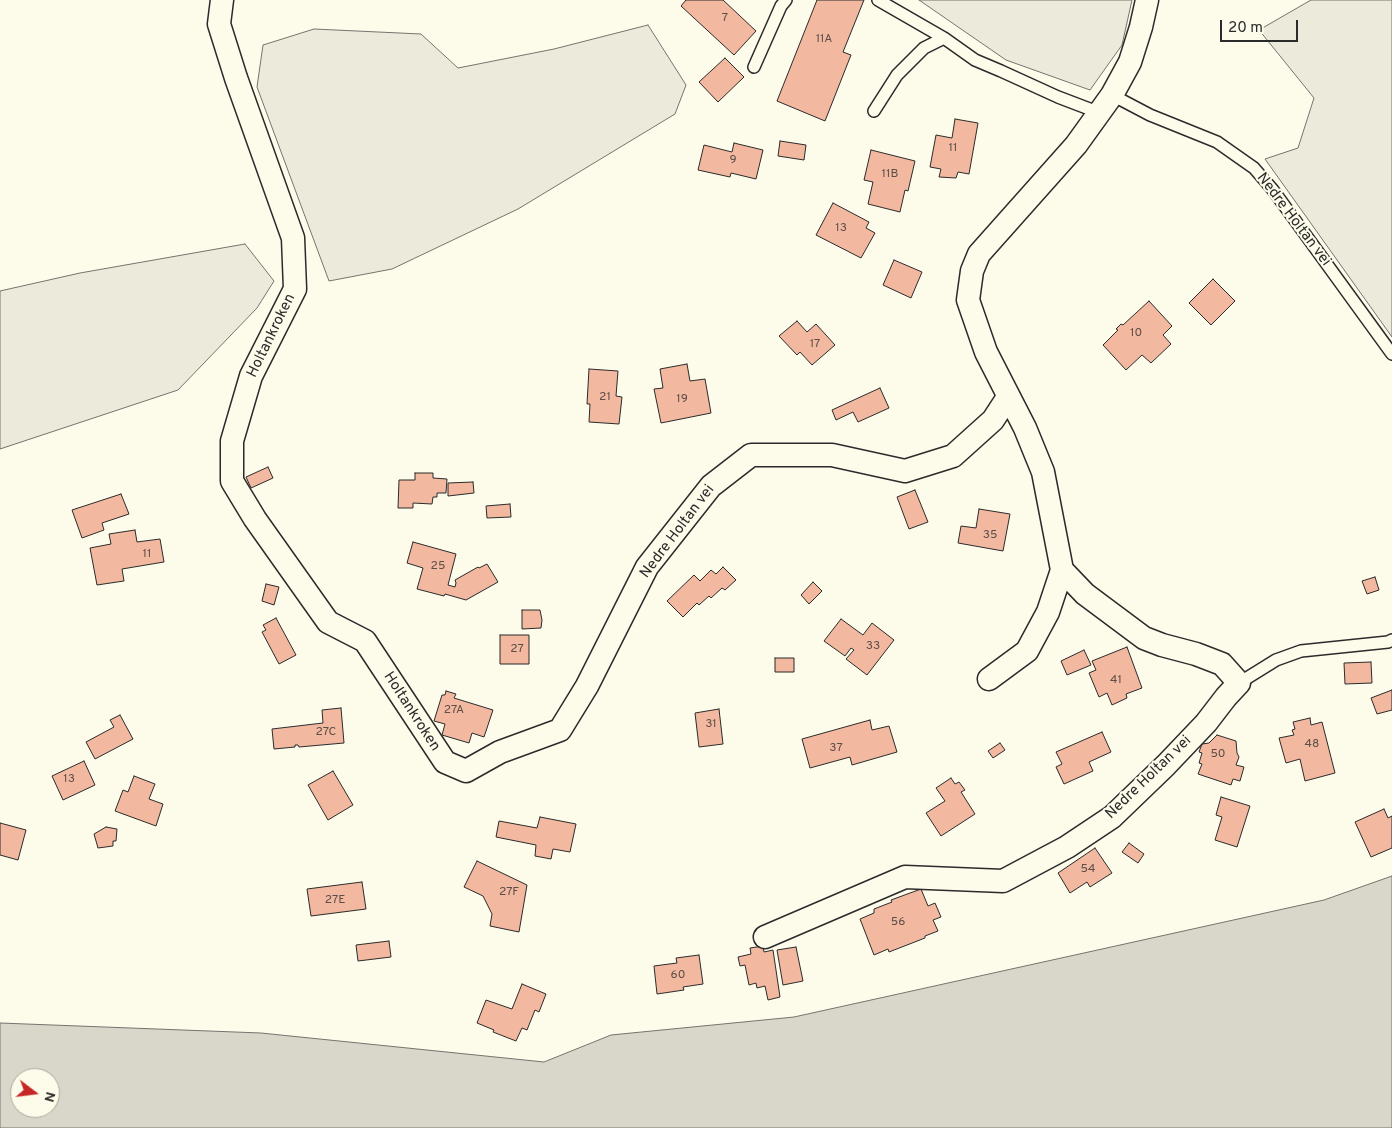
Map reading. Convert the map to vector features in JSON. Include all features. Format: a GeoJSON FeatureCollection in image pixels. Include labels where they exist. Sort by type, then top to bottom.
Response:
{"type":"FeatureCollection","features":[{"type":"Feature","properties":{"kind":"street","name":"Holtankroken"},"geometry":{"type":"LineString","coordinates":[[222,0],[219,24],[236,78],[293,238],[295,289],[251,376],[232,441],[232,481],[255,519],[328,622],[365,641],[445,762],[466,771]]}},
{"type":"Feature","properties":{"kind":"street"},"geometry":{"type":"LineString","coordinates":[[989,678],[1027,651],[1048,612],[1062,570],[1043,472],[1025,428],[986,352],[968,300],[972,271],[979,254],[1076,145],[1106,104],[1130,62],[1147,0]]}},
{"type":"Feature","properties":{"kind":"street","name":"Nedre Holtan vei"},"geometry":{"type":"LineString","coordinates":[[466,771],[500,752],[560,730],[587,686],[647,567],[711,486],[751,455],[832,455],[905,471],[954,456],[993,420],[1008,396]]}},
{"type":"Feature","properties":{"kind":"street"},"geometry":{"type":"LineString","coordinates":[[1062,570],[1085,594],[1144,638],[1222,664],[1239,683]]}},
{"type":"Feature","properties":{"kind":"street","name":"Nedre Holtan vei"},"geometry":{"type":"LineString","coordinates":[[764,937],[906,877],[1003,881],[1067,846],[1112,817],[1206,723],[1239,683]]}},
{"type":"Feature","properties":{"kind":"lane"},"geometry":{"type":"LineString","coordinates":[[754,67],[781,6],[786,0]]}},
{"type":"Feature","properties":{"kind":"lane","name":"Nedre Holtan vei"},"geometry":{"type":"LineString","coordinates":[[878,0],[944,38],[975,60],[1058,98],[1106,104],[1150,114],[1217,142],[1254,168],[1273,190],[1392,354]]}},
{"type":"Feature","properties":{"kind":"lane"},"geometry":{"type":"LineString","coordinates":[[874,111],[896,75],[924,48],[944,38]]}},
{"type":"Feature","properties":{"kind":"lane","name":"Nedre Holtan vei"},"geometry":{"type":"LineString","coordinates":[[1239,683],[1276,660],[1301,651],[1388,642],[1392,640]]}},
{"type":"Feature","properties":{"kind":"shaded area"},"geometry":{"type":"Polygon","coordinates":[[[919,0],[1132,0],[1122,45],[1090,90],[1006,60],[919,0]]]}},
{"type":"Feature","properties":{"kind":"shaded area"},"geometry":{"type":"Polygon","coordinates":[[[1311,0],[1392,0],[1392,337],[1265,159],[1298,148],[1314,98],[1259,30],[1311,0]]]}},
{"type":"Feature","properties":{"kind":"shaded area"},"geometry":{"type":"Polygon","coordinates":[[[648,25],[686,85],[675,114],[518,209],[392,269],[329,281],[257,87],[263,45],[314,29],[421,34],[458,68],[554,49],[648,25]]]}},
{"type":"Feature","properties":{"kind":"shaded area"},"geometry":{"type":"Polygon","coordinates":[[[245,244],[274,281],[257,308],[178,390],[0,449],[0,291],[80,273],[245,244]]]}},
{"type":"Feature","properties":{"kind":"shaded area"},"geometry":{"type":"Polygon","coordinates":[[[1392,876],[1392,1128],[0,1128],[0,1023],[261,1033],[544,1062],[611,1035],[794,1017],[1324,900],[1392,876]]]}},
{"type":"Feature","properties":{"kind":"building"},"geometry":{"type":"Polygon","coordinates":[[[686,0],[723,0],[756,31],[734,55],[681,6],[686,0]]]}},
{"type":"Feature","properties":{"kind":"building"},"geometry":{"type":"Polygon","coordinates":[[[817,0],[864,0],[843,52],[851,55],[825,121],[777,101],[817,0]]]}},
{"type":"Feature","properties":{"kind":"building"},"geometry":{"type":"Polygon","coordinates":[[[725,58],[744,77],[718,102],[699,82],[725,58]]]}},
{"type":"Feature","properties":{"kind":"building"},"geometry":{"type":"Polygon","coordinates":[[[955,119],[978,123],[969,174],[958,172],[956,178],[939,177],[941,169],[930,167],[936,135],[952,138],[955,119]]]}},
{"type":"Feature","properties":{"kind":"building"},"geometry":{"type":"Polygon","coordinates":[[[780,141],[806,145],[804,160],[778,156],[780,141]]]}},
{"type":"Feature","properties":{"kind":"building"},"geometry":{"type":"Polygon","coordinates":[[[734,143],[763,150],[756,179],[731,173],[730,177],[698,170],[704,145],[732,152],[734,143]]]}},
{"type":"Feature","properties":{"kind":"building"},"geometry":{"type":"Polygon","coordinates":[[[871,150],[915,161],[908,191],[905,190],[900,212],[868,204],[873,182],[864,180],[871,150]]]}},
{"type":"Feature","properties":{"kind":"building"},"geometry":{"type":"Polygon","coordinates":[[[833,203],[869,222],[866,228],[875,233],[861,258],[816,235],[833,203]]]}},
{"type":"Feature","properties":{"kind":"building"},"geometry":{"type":"Polygon","coordinates":[[[894,260],[922,272],[911,298],[883,285],[894,260]]]}},
{"type":"Feature","properties":{"kind":"building"},"geometry":{"type":"Polygon","coordinates":[[[1213,279],[1235,301],[1211,325],[1189,303],[1213,279]]]}},
{"type":"Feature","properties":{"kind":"building"},"geometry":{"type":"Polygon","coordinates":[[[1149,301],[1172,326],[1163,335],[1171,344],[1151,363],[1142,355],[1126,370],[1103,345],[1118,330],[1116,329],[1121,324],[1123,325],[1149,301]]]}},
{"type":"Feature","properties":{"kind":"building"},"geometry":{"type":"Polygon","coordinates":[[[797,321],[807,332],[816,324],[835,345],[812,365],[800,352],[797,355],[779,336],[797,321]]]}},
{"type":"Feature","properties":{"kind":"building"},"geometry":{"type":"Polygon","coordinates":[[[687,364],[690,381],[705,379],[711,413],[661,423],[654,389],[663,388],[660,369],[687,364]]]}},
{"type":"Feature","properties":{"kind":"building"},"geometry":{"type":"Polygon","coordinates":[[[589,369],[618,371],[616,396],[622,397],[619,424],[589,422],[590,404],[587,404],[589,369]]]}},
{"type":"Feature","properties":{"kind":"building"},"geometry":{"type":"Polygon","coordinates":[[[880,388],[889,408],[858,422],[853,412],[836,420],[832,410],[880,388]]]}},
{"type":"Feature","properties":{"kind":"building"},"geometry":{"type":"Polygon","coordinates":[[[268,467],[273,478],[251,488],[246,477],[268,467]]]}},
{"type":"Feature","properties":{"kind":"building"},"geometry":{"type":"Polygon","coordinates":[[[415,473],[433,473],[433,478],[447,479],[446,493],[437,493],[437,497],[433,497],[432,504],[413,503],[413,508],[398,508],[399,480],[415,480],[415,473]]]}},
{"type":"Feature","properties":{"kind":"building"},"geometry":{"type":"Polygon","coordinates":[[[473,482],[474,493],[448,496],[448,483],[473,482]]]}},
{"type":"Feature","properties":{"kind":"building"},"geometry":{"type":"Polygon","coordinates":[[[915,490],[928,522],[909,529],[897,497],[915,490]]]}},
{"type":"Feature","properties":{"kind":"building"},"geometry":{"type":"Polygon","coordinates":[[[121,494],[129,514],[102,523],[104,530],[82,538],[72,510],[121,494]]]}},
{"type":"Feature","properties":{"kind":"building"},"geometry":{"type":"Polygon","coordinates":[[[510,504],[511,517],[487,518],[486,506],[510,504]]]}},
{"type":"Feature","properties":{"kind":"building"},"geometry":{"type":"Polygon","coordinates":[[[979,509],[1010,514],[1003,551],[958,543],[961,526],[976,528],[979,509]]]}},
{"type":"Feature","properties":{"kind":"building"},"geometry":{"type":"Polygon","coordinates":[[[135,530],[137,542],[160,539],[164,562],[122,569],[124,581],[97,585],[90,548],[111,544],[109,534],[135,530]]]}},
{"type":"Feature","properties":{"kind":"building"},"geometry":{"type":"Polygon","coordinates":[[[413,542],[456,554],[448,585],[455,587],[455,580],[487,564],[498,582],[466,600],[417,589],[423,568],[407,563],[413,542]]]}},
{"type":"Feature","properties":{"kind":"building"},"geometry":{"type":"Polygon","coordinates":[[[723,567],[736,580],[725,590],[722,588],[711,598],[709,596],[699,605],[697,603],[683,617],[667,601],[694,575],[700,581],[711,570],[716,574],[723,567]]]}},
{"type":"Feature","properties":{"kind":"building"},"geometry":{"type":"Polygon","coordinates":[[[1375,577],[1379,590],[1367,594],[1362,581],[1375,577]]]}},
{"type":"Feature","properties":{"kind":"building"},"geometry":{"type":"Polygon","coordinates":[[[813,582],[822,591],[809,604],[801,595],[813,582]]]}},
{"type":"Feature","properties":{"kind":"building"},"geometry":{"type":"Polygon","coordinates":[[[266,584],[279,587],[274,605],[262,601],[266,584]]]}},
{"type":"Feature","properties":{"kind":"building"},"geometry":{"type":"Polygon","coordinates":[[[522,610],[540,610],[541,628],[522,629],[522,610]]]}},
{"type":"Feature","properties":{"kind":"building"},"geometry":{"type":"Polygon","coordinates":[[[276,618],[296,655],[279,664],[262,632],[266,630],[263,625],[276,618]]]}},
{"type":"Feature","properties":{"kind":"building"},"geometry":{"type":"Polygon","coordinates":[[[841,619],[863,635],[872,623],[894,640],[867,675],[846,659],[854,650],[851,648],[845,656],[824,641],[841,619]]]}},
{"type":"Feature","properties":{"kind":"building"},"geometry":{"type":"Polygon","coordinates":[[[500,635],[529,635],[529,664],[500,664],[500,635]]]}},
{"type":"Feature","properties":{"kind":"building"},"geometry":{"type":"Polygon","coordinates":[[[1127,647],[1142,688],[1126,694],[1127,698],[1112,705],[1107,693],[1099,697],[1089,673],[1096,670],[1092,661],[1127,647]]]}},
{"type":"Feature","properties":{"kind":"building"},"geometry":{"type":"Polygon","coordinates":[[[1084,650],[1091,665],[1067,675],[1061,661],[1084,650]]]}},
{"type":"Feature","properties":{"kind":"building"},"geometry":{"type":"Polygon","coordinates":[[[775,658],[794,658],[794,672],[775,672],[775,658]]]}},
{"type":"Feature","properties":{"kind":"building"},"geometry":{"type":"Polygon","coordinates":[[[1371,662],[1372,683],[1345,684],[1344,663],[1371,662]]]}},
{"type":"Feature","properties":{"kind":"building"},"geometry":{"type":"Polygon","coordinates":[[[1392,690],[1392,710],[1377,714],[1371,698],[1392,690]]]}},
{"type":"Feature","properties":{"kind":"building"},"geometry":{"type":"Polygon","coordinates":[[[446,691],[456,694],[454,698],[493,710],[484,737],[472,733],[469,743],[442,735],[445,724],[434,721],[442,695],[445,695],[446,691]]]}},
{"type":"Feature","properties":{"kind":"building"},"geometry":{"type":"Polygon","coordinates":[[[341,708],[344,743],[299,747],[295,745],[295,747],[274,749],[272,729],[323,723],[322,710],[341,708]]]}},
{"type":"Feature","properties":{"kind":"building"},"geometry":{"type":"Polygon","coordinates":[[[719,709],[723,744],[699,747],[695,713],[719,709]]]}},
{"type":"Feature","properties":{"kind":"building"},"geometry":{"type":"Polygon","coordinates":[[[120,715],[133,739],[95,759],[86,742],[114,727],[110,720],[120,715]]]}},
{"type":"Feature","properties":{"kind":"building"},"geometry":{"type":"Polygon","coordinates":[[[1310,718],[1311,725],[1322,722],[1335,773],[1305,781],[1300,759],[1286,763],[1279,738],[1294,735],[1292,730],[1295,729],[1293,722],[1310,718]]]}},
{"type":"Feature","properties":{"kind":"building"},"geometry":{"type":"Polygon","coordinates":[[[870,720],[872,730],[889,726],[897,752],[852,765],[850,757],[810,768],[802,739],[870,720]]]}},
{"type":"Feature","properties":{"kind":"building"},"geometry":{"type":"Polygon","coordinates":[[[1102,732],[1111,752],[1089,762],[1093,771],[1064,784],[1056,767],[1062,764],[1056,752],[1102,732]]]}},
{"type":"Feature","properties":{"kind":"building"},"geometry":{"type":"Polygon","coordinates":[[[1217,735],[1236,741],[1239,757],[1236,765],[1244,767],[1240,781],[1233,779],[1231,785],[1198,774],[1202,764],[1199,763],[1202,753],[1199,752],[1202,744],[1209,743],[1217,735]]]}},
{"type":"Feature","properties":{"kind":"building"},"geometry":{"type":"Polygon","coordinates":[[[1000,743],[1005,750],[993,758],[988,751],[1000,743]]]}},
{"type":"Feature","properties":{"kind":"building"},"geometry":{"type":"Polygon","coordinates":[[[84,761],[95,785],[63,800],[52,776],[84,761]]]}},
{"type":"Feature","properties":{"kind":"building"},"geometry":{"type":"Polygon","coordinates":[[[333,771],[353,805],[328,820],[308,785],[333,771]]]}},
{"type":"Feature","properties":{"kind":"building"},"geometry":{"type":"Polygon","coordinates":[[[134,776],[155,784],[149,799],[163,804],[156,826],[115,811],[123,790],[128,792],[134,776]]]}},
{"type":"Feature","properties":{"kind":"building"},"geometry":{"type":"Polygon","coordinates":[[[951,778],[955,784],[959,782],[965,790],[961,792],[975,814],[941,836],[926,813],[945,801],[936,788],[951,778]]]}},
{"type":"Feature","properties":{"kind":"building"},"geometry":{"type":"Polygon","coordinates":[[[1221,797],[1250,806],[1237,847],[1215,840],[1222,817],[1216,815],[1221,797]]]}},
{"type":"Feature","properties":{"kind":"building"},"geometry":{"type":"Polygon","coordinates":[[[1384,809],[1388,818],[1392,816],[1392,848],[1371,857],[1355,822],[1384,809]]]}},
{"type":"Feature","properties":{"kind":"building"},"geometry":{"type":"Polygon","coordinates":[[[540,817],[576,824],[570,852],[553,849],[551,859],[535,856],[536,845],[496,837],[499,821],[537,828],[540,817]]]}},
{"type":"Feature","properties":{"kind":"building"},"geometry":{"type":"Polygon","coordinates":[[[0,823],[26,830],[18,860],[0,855],[0,823]]]}},
{"type":"Feature","properties":{"kind":"building"},"geometry":{"type":"Polygon","coordinates":[[[106,827],[117,829],[116,841],[113,841],[113,846],[98,848],[94,834],[106,827]]]}},
{"type":"Feature","properties":{"kind":"building"},"geometry":{"type":"Polygon","coordinates":[[[1129,843],[1144,854],[1138,863],[1122,852],[1129,843]]]}},
{"type":"Feature","properties":{"kind":"building"},"geometry":{"type":"Polygon","coordinates":[[[1095,848],[1112,873],[1090,887],[1087,882],[1070,893],[1058,873],[1095,848]]]}},
{"type":"Feature","properties":{"kind":"building"},"geometry":{"type":"Polygon","coordinates":[[[477,861],[527,885],[519,932],[490,926],[492,914],[483,896],[464,887],[477,861]]]}},
{"type":"Feature","properties":{"kind":"building"},"geometry":{"type":"Polygon","coordinates":[[[362,882],[366,909],[311,916],[307,889],[362,882]]]}},
{"type":"Feature","properties":{"kind":"building"},"geometry":{"type":"Polygon","coordinates":[[[921,889],[928,906],[935,903],[941,917],[933,920],[938,931],[889,952],[888,949],[874,955],[860,919],[874,913],[874,909],[892,902],[891,900],[921,889]]]}},
{"type":"Feature","properties":{"kind":"building"},"geometry":{"type":"Polygon","coordinates":[[[389,941],[391,957],[358,961],[356,945],[389,941]]]}},
{"type":"Feature","properties":{"kind":"building"},"geometry":{"type":"Polygon","coordinates":[[[763,946],[764,952],[773,950],[780,997],[768,1000],[765,986],[757,988],[756,983],[749,985],[745,965],[740,966],[738,957],[751,954],[750,948],[763,946]]]}},
{"type":"Feature","properties":{"kind":"building"},"geometry":{"type":"Polygon","coordinates":[[[796,947],[803,981],[783,985],[777,950],[796,947]]]}},
{"type":"Feature","properties":{"kind":"building"},"geometry":{"type":"Polygon","coordinates":[[[699,955],[703,984],[683,987],[684,990],[657,994],[654,966],[677,963],[676,958],[699,955]]]}},
{"type":"Feature","properties":{"kind":"building"},"geometry":{"type":"Polygon","coordinates":[[[522,984],[546,994],[539,1012],[535,1010],[527,1030],[522,1028],[516,1041],[477,1023],[486,1000],[512,1009],[522,984]]]}}]}
